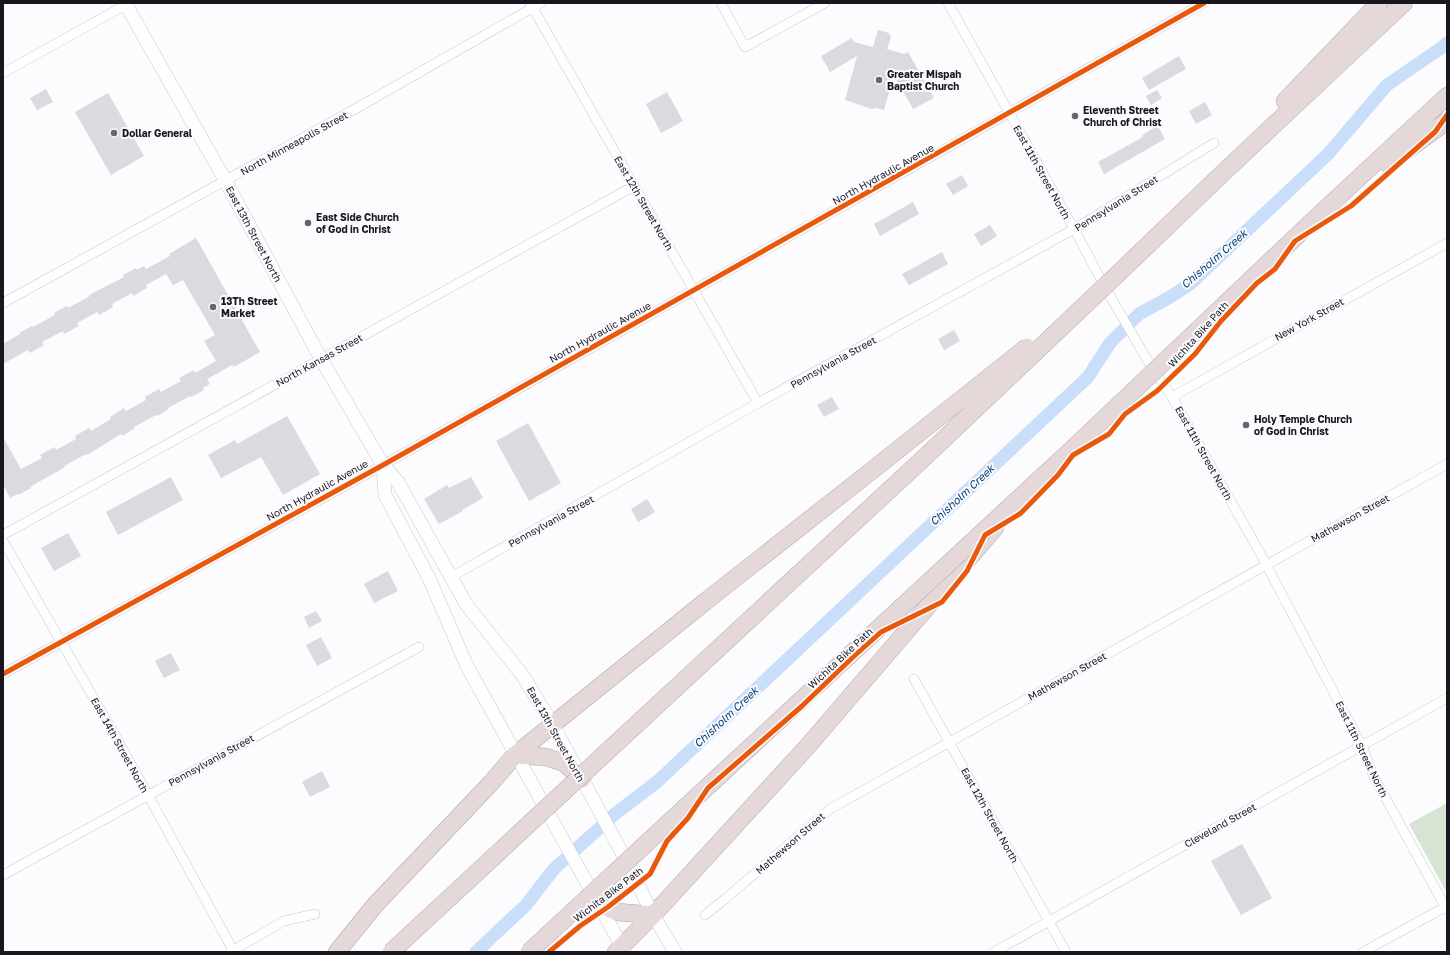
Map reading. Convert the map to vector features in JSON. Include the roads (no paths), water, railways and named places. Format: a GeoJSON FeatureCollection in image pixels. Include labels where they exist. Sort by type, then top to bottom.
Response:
{"type":"FeatureCollection","features":[{"type":"Feature","properties":{"kind":"highway"},"geometry":{"type":"LineString","coordinates":[[1225,171],[1292,92],[1379,3]]}},
{"type":"Feature","properties":{"kind":"highway"},"geometry":{"type":"LineString","coordinates":[[391,952],[926,456],[1404,3]]}},
{"type":"Feature","properties":{"kind":"highway"},"geometry":{"type":"LineString","coordinates":[[529,952],[1068,452],[1447,96]]}},
{"type":"Feature","properties":{"kind":"highway"},"geometry":{"type":"LineString","coordinates":[[1320,214],[1447,121]]}},
{"type":"Feature","properties":{"kind":"highway"},"geometry":{"type":"LineString","coordinates":[[337,952],[376,905],[491,783],[515,755],[706,601],[895,453],[1125,267]]}},
{"type":"Feature","properties":{"kind":"highway"},"geometry":{"type":"LineString","coordinates":[[621,950],[807,747],[994,529],[1068,452]]}},
{"type":"Feature","properties":{"kind":"highway"},"geometry":{"type":"LineString","coordinates":[[515,755],[546,757],[564,763],[582,779]]}},
{"type":"Feature","properties":{"kind":"highway"},"geometry":{"type":"LineString","coordinates":[[598,904],[617,912],[653,916]]}},
{"type":"Feature","properties":{"kind":"main road","name":"East 13th Street North"},"geometry":{"type":"LineString","coordinates":[[127,4],[225,180],[321,359],[383,464],[398,482],[466,604],[523,676],[553,725],[628,864],[653,916],[675,952]]}},
{"type":"Feature","properties":{"kind":"main road","name":"East 13th Street North"},"geometry":{"type":"LineString","coordinates":[[383,464],[385,495],[429,578],[467,666],[598,904],[621,950]]}},
{"type":"Feature","properties":{"kind":"street","name":"North Minneapolis Street"},"geometry":{"type":"LineString","coordinates":[[3,304],[371,100],[531,5],[541,3]]}},
{"type":"Feature","properties":{"kind":"street"},"geometry":{"type":"LineString","coordinates":[[721,3],[745,47],[825,3]]}},
{"type":"Feature","properties":{"kind":"street","name":"East 11th Street North"},"geometry":{"type":"LineString","coordinates":[[948,3],[1106,289],[1149,363],[1172,396],[1266,564],[1362,746],[1374,777],[1446,907]]}},
{"type":"Feature","properties":{"kind":"street","name":"North Hydraulic Avenue"},"geometry":{"type":"LineString","coordinates":[[3,674],[383,464],[1204,3]]}},
{"type":"Feature","properties":{"kind":"street"},"geometry":{"type":"LineString","coordinates":[[3,73],[127,4]]}},
{"type":"Feature","properties":{"kind":"street","name":"East 12th Street North"},"geometry":{"type":"LineString","coordinates":[[531,5],[758,403]]}},
{"type":"Feature","properties":{"kind":"street","name":"Pennsylvania Street"},"geometry":{"type":"LineString","coordinates":[[451,577],[758,403],[1074,229],[1214,143]]}},
{"type":"Feature","properties":{"kind":"street","name":"North Kansas Street"},"geometry":{"type":"LineString","coordinates":[[3,535],[634,186]]}},
{"type":"Feature","properties":{"kind":"street","name":"New York Street"},"geometry":{"type":"LineString","coordinates":[[1172,396],[1447,243]]}},
{"type":"Feature","properties":{"kind":"street","name":"Mathewson Street"},"geometry":{"type":"LineString","coordinates":[[705,915],[830,809],[1447,464]]}},
{"type":"Feature","properties":{"kind":"street","name":"East 14th Street North"},"geometry":{"type":"LineString","coordinates":[[3,541],[148,794],[231,951]]}},
{"type":"Feature","properties":{"kind":"street","name":"Pennsylvania Street"},"geometry":{"type":"LineString","coordinates":[[3,875],[148,794],[419,647]]}},
{"type":"Feature","properties":{"kind":"street","name":"East 12th Street North"},"geometry":{"type":"LineString","coordinates":[[914,679],[1066,952]]}},
{"type":"Feature","properties":{"kind":"street","name":"Cleveland Street"},"geometry":{"type":"LineString","coordinates":[[994,952],[1447,698]]}},
{"type":"Feature","properties":{"kind":"street"},"geometry":{"type":"LineString","coordinates":[[1363,952],[1446,907]]}},
{"type":"Feature","properties":{"kind":"street"},"geometry":{"type":"LineString","coordinates":[[231,951],[284,921],[315,914]]}},
{"type":"Feature","properties":{"kind":"waterway","name":"Chisholm Creek"},"geometry":{"type":"LineString","coordinates":[[476,952],[526,905],[554,869],[615,814],[658,781],[1088,377],[1110,343],[1139,314],[1190,284],[1328,154],[1387,85],[1447,43]]}},
{"type":"Feature","properties":{"kind":"place","name":"Greater Mispah Baptist Church"},"geometry":{"type":"Point","coordinates":[879,80]}},
{"type":"Feature","properties":{"kind":"place","name":"Eleventh Street Church of Christ"},"geometry":{"type":"Point","coordinates":[1075,116]}},
{"type":"Feature","properties":{"kind":"place","name":"Dollar General"},"geometry":{"type":"Point","coordinates":[114,133]}},
{"type":"Feature","properties":{"kind":"place","name":"East Side Church of God in Christ"},"geometry":{"type":"Point","coordinates":[308,223]}},
{"type":"Feature","properties":{"kind":"place","name":"13Th Street Market"},"geometry":{"type":"Point","coordinates":[213,307]}},
{"type":"Feature","properties":{"kind":"place","name":"Holy Temple Church of God in Christ"},"geometry":{"type":"Point","coordinates":[1246,425]}}]}
